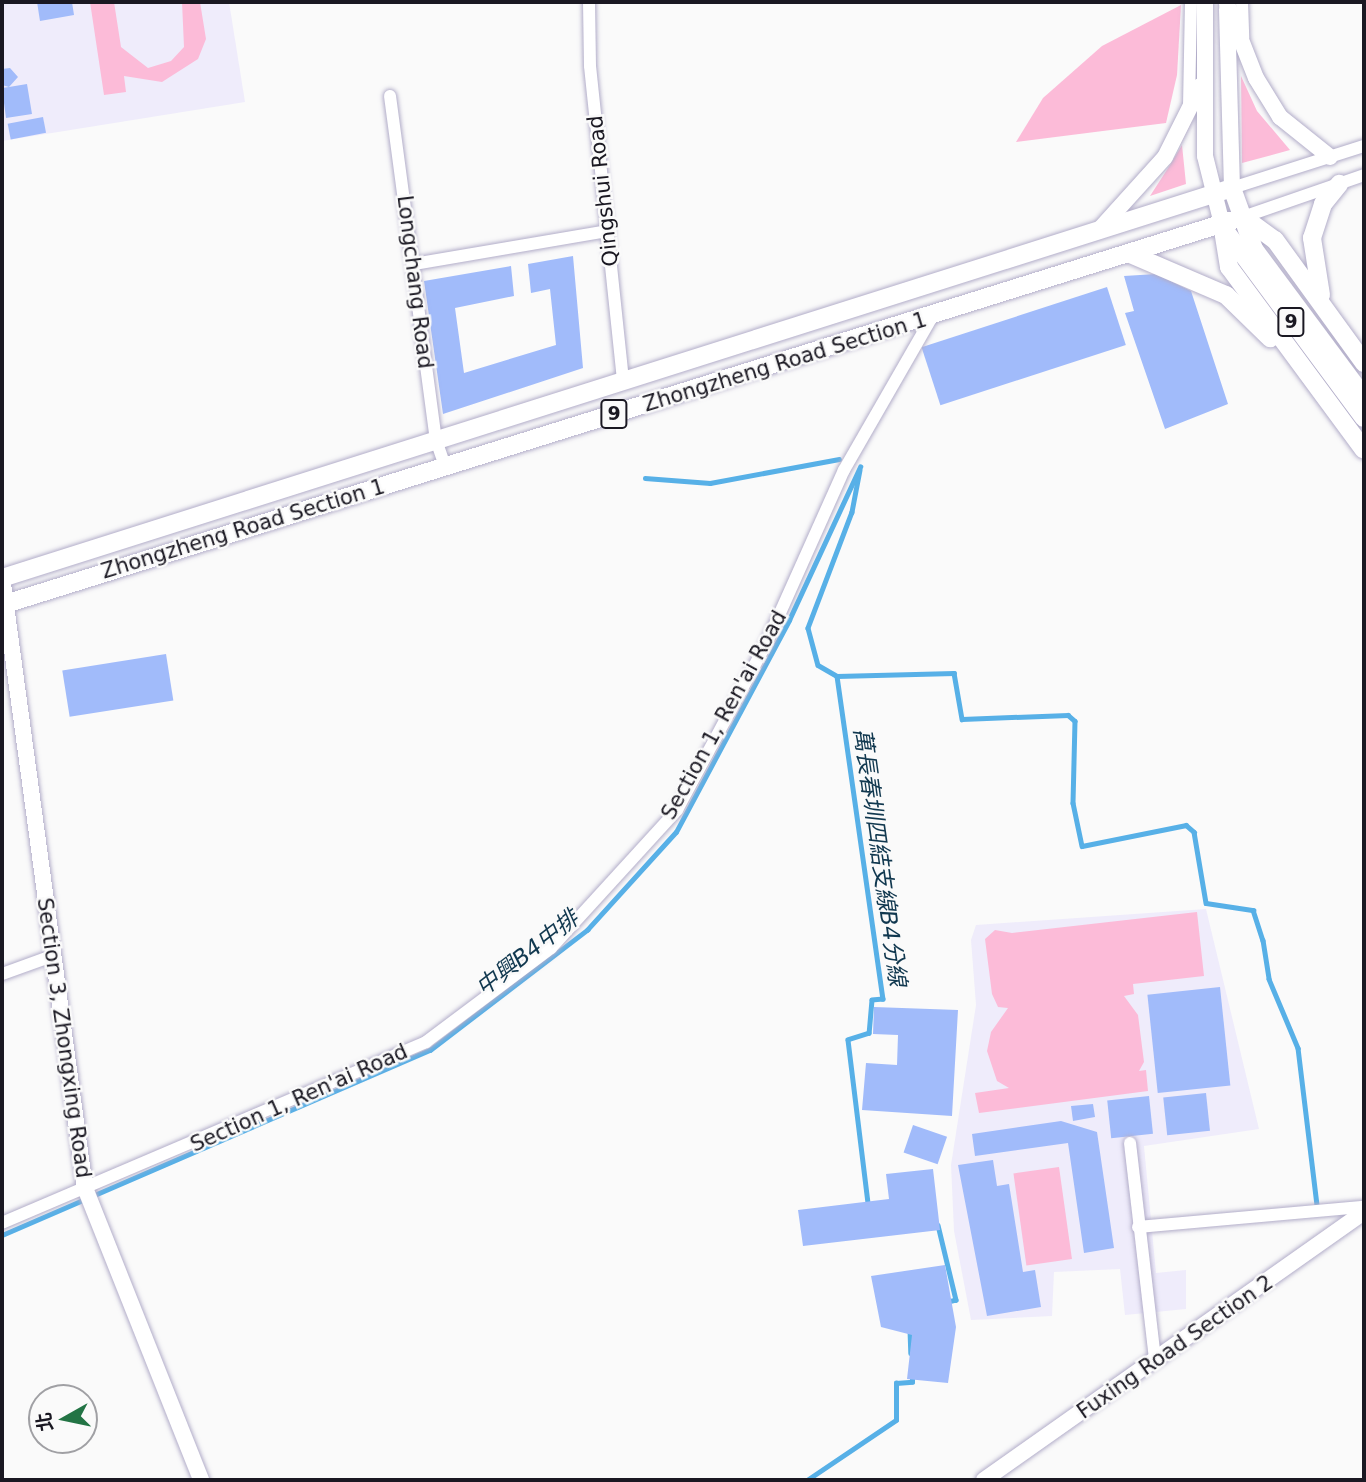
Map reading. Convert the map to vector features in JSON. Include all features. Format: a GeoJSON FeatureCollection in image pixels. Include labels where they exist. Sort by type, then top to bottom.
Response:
{"type":"FeatureCollection","features":[{"type":"Feature","properties":{"kind":"main road"},"geometry":{"type":"LineString","coordinates":[[1333,320],[1314,275],[1312,238],[1323,204],[1339,184]]}},
{"type":"Feature","properties":{"kind":"main road","name":"Zhongzheng Road Section 1"},"geometry":{"type":"LineString","coordinates":[[2,578],[1232,188]]}},
{"type":"Feature","properties":{"kind":"main road","name":"9"},"geometry":{"type":"LineString","coordinates":[[1232,188],[1254,249],[1364,397]]}},
{"type":"Feature","properties":{"kind":"main road","name":"Zhongzheng Road Section 1"},"geometry":{"type":"LineString","coordinates":[[4,604],[445,466],[931,319],[1242,217]]}},
{"type":"Feature","properties":{"kind":"main road"},"geometry":{"type":"LineString","coordinates":[[1242,217],[1275,240],[1364,363]]}},
{"type":"Feature","properties":{"kind":"main road","name":"9"},"geometry":{"type":"LineString","coordinates":[[1222,224],[1364,418]]}},
{"type":"Feature","properties":{"kind":"main road"},"geometry":{"type":"LineString","coordinates":[[1222,224],[1229,267],[1364,450]]}},
{"type":"Feature","properties":{"kind":"main road"},"geometry":{"type":"LineString","coordinates":[[1128,253],[1226,295],[1304,372]]}},
{"type":"Feature","properties":{"kind":"street","name":"Qingshui Road"},"geometry":{"type":"LineString","coordinates":[[589,2],[623,381]]}},
{"type":"Feature","properties":{"kind":"street"},"geometry":{"type":"LineString","coordinates":[[1189,108],[1191,2]]}},
{"type":"Feature","properties":{"kind":"street"},"geometry":{"type":"LineString","coordinates":[[1205,2],[1205,156],[1222,224]]}},
{"type":"Feature","properties":{"kind":"street"},"geometry":{"type":"LineString","coordinates":[[1232,2],[1256,78],[1280,117],[1330,157]]}},
{"type":"Feature","properties":{"kind":"street"},"geometry":{"type":"LineString","coordinates":[[1232,2],[1226,151],[1232,188],[1364,146]]}},
{"type":"Feature","properties":{"kind":"street"},"geometry":{"type":"LineString","coordinates":[[1099,230],[1165,157],[1203,79]]}},
{"type":"Feature","properties":{"kind":"street","name":"Longchang Road"},"geometry":{"type":"LineString","coordinates":[[390,96],[436,440],[445,466]]}},
{"type":"Feature","properties":{"kind":"street"},"geometry":{"type":"LineString","coordinates":[[1242,217],[1364,175]]}},
{"type":"Feature","properties":{"kind":"street"},"geometry":{"type":"LineString","coordinates":[[414,264],[608,232]]}},
{"type":"Feature","properties":{"kind":"street","name":"Section 1, Ren'ai Road"},"geometry":{"type":"LineString","coordinates":[[2,1223],[426,1042],[551,948],[634,864],[677,810],[767,642],[844,470],[931,319]]}},
{"type":"Feature","properties":{"kind":"street","name":"Section 3, Zhongxing Road"},"geometry":{"type":"LineString","coordinates":[[2,578],[85,1188],[201,1480]]}},
{"type":"Feature","properties":{"kind":"street"},"geometry":{"type":"LineString","coordinates":[[2,974],[52,956]]}},
{"type":"Feature","properties":{"kind":"street"},"geometry":{"type":"LineString","coordinates":[[1130,1143],[1155,1358]]}},
{"type":"Feature","properties":{"kind":"street"},"geometry":{"type":"LineString","coordinates":[[1138,1227],[1364,1209]]}},
{"type":"Feature","properties":{"kind":"street","name":"Fuxing Road Section 2"},"geometry":{"type":"LineString","coordinates":[[984,1480],[1364,1209]]}},
{"type":"Feature","properties":{"kind":"shaded area"},"geometry":{"type":"Polygon","coordinates":[[[2,2],[229,2],[245,102],[2,141],[2,2]]]}},
{"type":"Feature","properties":{"kind":"shaded area"},"geometry":{"type":"Polygon","coordinates":[[[90,2],[114,2],[121,47],[148,68],[171,61],[184,47],[182,2],[200,2],[206,39],[198,59],[162,82],[124,76],[126,92],[104,95],[90,2]]]}},
{"type":"Feature","properties":{"kind":"shaded area"},"geometry":{"type":"Polygon","coordinates":[[[1181,5],[1177,75],[1166,123],[1016,142],[1043,98],[1102,46],[1181,5]]]}},
{"type":"Feature","properties":{"kind":"shaded area"},"geometry":{"type":"Polygon","coordinates":[[[1241,76],[1257,111],[1290,150],[1242,163],[1241,76]]]}},
{"type":"Feature","properties":{"kind":"shaded area"},"geometry":{"type":"Polygon","coordinates":[[[1182,145],[1186,184],[1150,196],[1170,165],[1182,145]]]}},
{"type":"Feature","properties":{"kind":"shaded area"},"geometry":{"type":"Polygon","coordinates":[[[1206,909],[1259,1129],[1144,1146],[1156,1273],[1186,1270],[1186,1309],[1125,1315],[1120,1269],[1054,1272],[1052,1316],[971,1320],[954,1231],[951,1165],[976,1005],[971,940],[976,925],[1206,909]]]}},
{"type":"Feature","properties":{"kind":"shaded area"},"geometry":{"type":"Polygon","coordinates":[[[1197,912],[1204,976],[1133,984],[1134,994],[1124,996],[1138,1015],[1144,1062],[1139,1071],[1146,1070],[1148,1091],[979,1113],[975,1093],[1009,1088],[997,1081],[987,1051],[991,1032],[1008,1008],[998,1007],[992,994],[985,939],[995,930],[1012,933],[1197,912]]]}},
{"type":"Feature","properties":{"kind":"shaded area"},"geometry":{"type":"Polygon","coordinates":[[[1059,1167],[1072,1259],[1026,1265],[1013,1173],[1059,1167]]]}},
{"type":"Feature","properties":{"kind":"building"},"geometry":{"type":"Polygon","coordinates":[[[37,2],[72,2],[74,15],[40,21],[37,2]]]}},
{"type":"Feature","properties":{"kind":"building"},"geometry":{"type":"Polygon","coordinates":[[[10,68],[18,77],[9,87],[2,85],[2,69],[10,68]]]}},
{"type":"Feature","properties":{"kind":"building"},"geometry":{"type":"Polygon","coordinates":[[[27,84],[32,114],[6,118],[2,88],[27,84]]]}},
{"type":"Feature","properties":{"kind":"building"},"geometry":{"type":"Polygon","coordinates":[[[43,117],[46,133],[11,140],[8,124],[43,117]]]}},
{"type":"Feature","properties":{"kind":"building"},"geometry":{"type":"Polygon","coordinates":[[[573,256],[583,368],[443,414],[424,281],[511,266],[514,296],[455,308],[464,373],[556,345],[550,289],[531,293],[528,264],[573,256]]]}},
{"type":"Feature","properties":{"kind":"building"},"geometry":{"type":"Polygon","coordinates":[[[1156,274],[1191,291],[1228,404],[1165,429],[1125,313],[1134,311],[1124,276],[1156,274]]]}},
{"type":"Feature","properties":{"kind":"building"},"geometry":{"type":"Polygon","coordinates":[[[1107,287],[1126,345],[940,405],[922,347],[1107,287]]]}},
{"type":"Feature","properties":{"kind":"building"},"geometry":{"type":"Polygon","coordinates":[[[166,654],[173,700],[70,717],[62,670],[166,654]]]}},
{"type":"Feature","properties":{"kind":"building"},"geometry":{"type":"Polygon","coordinates":[[[1220,987],[1230,1085],[1158,1093],[1147,995],[1220,987]]]}},
{"type":"Feature","properties":{"kind":"building"},"geometry":{"type":"Polygon","coordinates":[[[874,1007],[958,1010],[952,1116],[862,1110],[866,1063],[897,1065],[898,1035],[873,1034],[874,1007]]]}},
{"type":"Feature","properties":{"kind":"building"},"geometry":{"type":"Polygon","coordinates":[[[1206,1093],[1210,1131],[1167,1135],[1163,1097],[1206,1093]]]}},
{"type":"Feature","properties":{"kind":"building"},"geometry":{"type":"Polygon","coordinates":[[[1149,1096],[1153,1134],[1111,1138],[1107,1100],[1149,1096]]]}},
{"type":"Feature","properties":{"kind":"building"},"geometry":{"type":"Polygon","coordinates":[[[1093,1104],[1095,1117],[1073,1121],[1071,1106],[1093,1104]]]}},
{"type":"Feature","properties":{"kind":"building"},"geometry":{"type":"Polygon","coordinates":[[[1061,1121],[1097,1132],[1114,1248],[1084,1253],[1068,1143],[975,1156],[972,1134],[1061,1121]]]}},
{"type":"Feature","properties":{"kind":"building"},"geometry":{"type":"Polygon","coordinates":[[[913,1125],[947,1137],[938,1164],[904,1152],[913,1125]]]}},
{"type":"Feature","properties":{"kind":"building"},"geometry":{"type":"Polygon","coordinates":[[[993,1160],[997,1186],[1009,1184],[1023,1272],[1035,1270],[1041,1307],[987,1316],[958,1165],[993,1160]]]}},
{"type":"Feature","properties":{"kind":"building"},"geometry":{"type":"Polygon","coordinates":[[[933,1169],[940,1230],[803,1246],[798,1210],[889,1199],[886,1174],[933,1169]]]}},
{"type":"Feature","properties":{"kind":"building"},"geometry":{"type":"Polygon","coordinates":[[[945,1265],[956,1327],[948,1383],[907,1379],[912,1335],[881,1327],[871,1276],[945,1265]]]}},
{"type":"Feature","properties":{"kind":"waterway"},"geometry":{"type":"LineString","coordinates":[[645,478],[710,483],[839,459]]}},
{"type":"Feature","properties":{"kind":"waterway","name":"中興B4中排"},"geometry":{"type":"LineString","coordinates":[[2,1235],[430,1050],[587,930],[676,832],[789,620],[860,467]]}},
{"type":"Feature","properties":{"kind":"waterway"},"geometry":{"type":"LineString","coordinates":[[860,470],[852,512],[808,628],[818,665],[837,676],[954,673],[962,719],[1068,715],[1075,721],[1073,803],[1082,846],[1186,825],[1194,832],[1206,903],[1253,910],[1263,940],[1269,979],[1298,1048],[1317,1204]]}},
{"type":"Feature","properties":{"kind":"waterway","name":"萬長春圳四結支線B4分線"},"geometry":{"type":"LineString","coordinates":[[837,676],[883,999],[872,1000],[869,1033],[848,1040],[868,1204]]}},
{"type":"Feature","properties":{"kind":"waterway","name":"萬長春圳四結支線B4分線"},"geometry":{"type":"LineString","coordinates":[[938,1225],[956,1300],[948,1302]]}},
{"type":"Feature","properties":{"kind":"waterway","name":"萬長春圳四結支線B4分線"},"geometry":{"type":"LineString","coordinates":[[910,1330],[911,1353]]}},
{"type":"Feature","properties":{"kind":"waterway","name":"萬長春圳四結支線B4分線"},"geometry":{"type":"LineString","coordinates":[[807,1480],[896,1420],[896,1383],[912,1382],[912,1376]]}}]}
